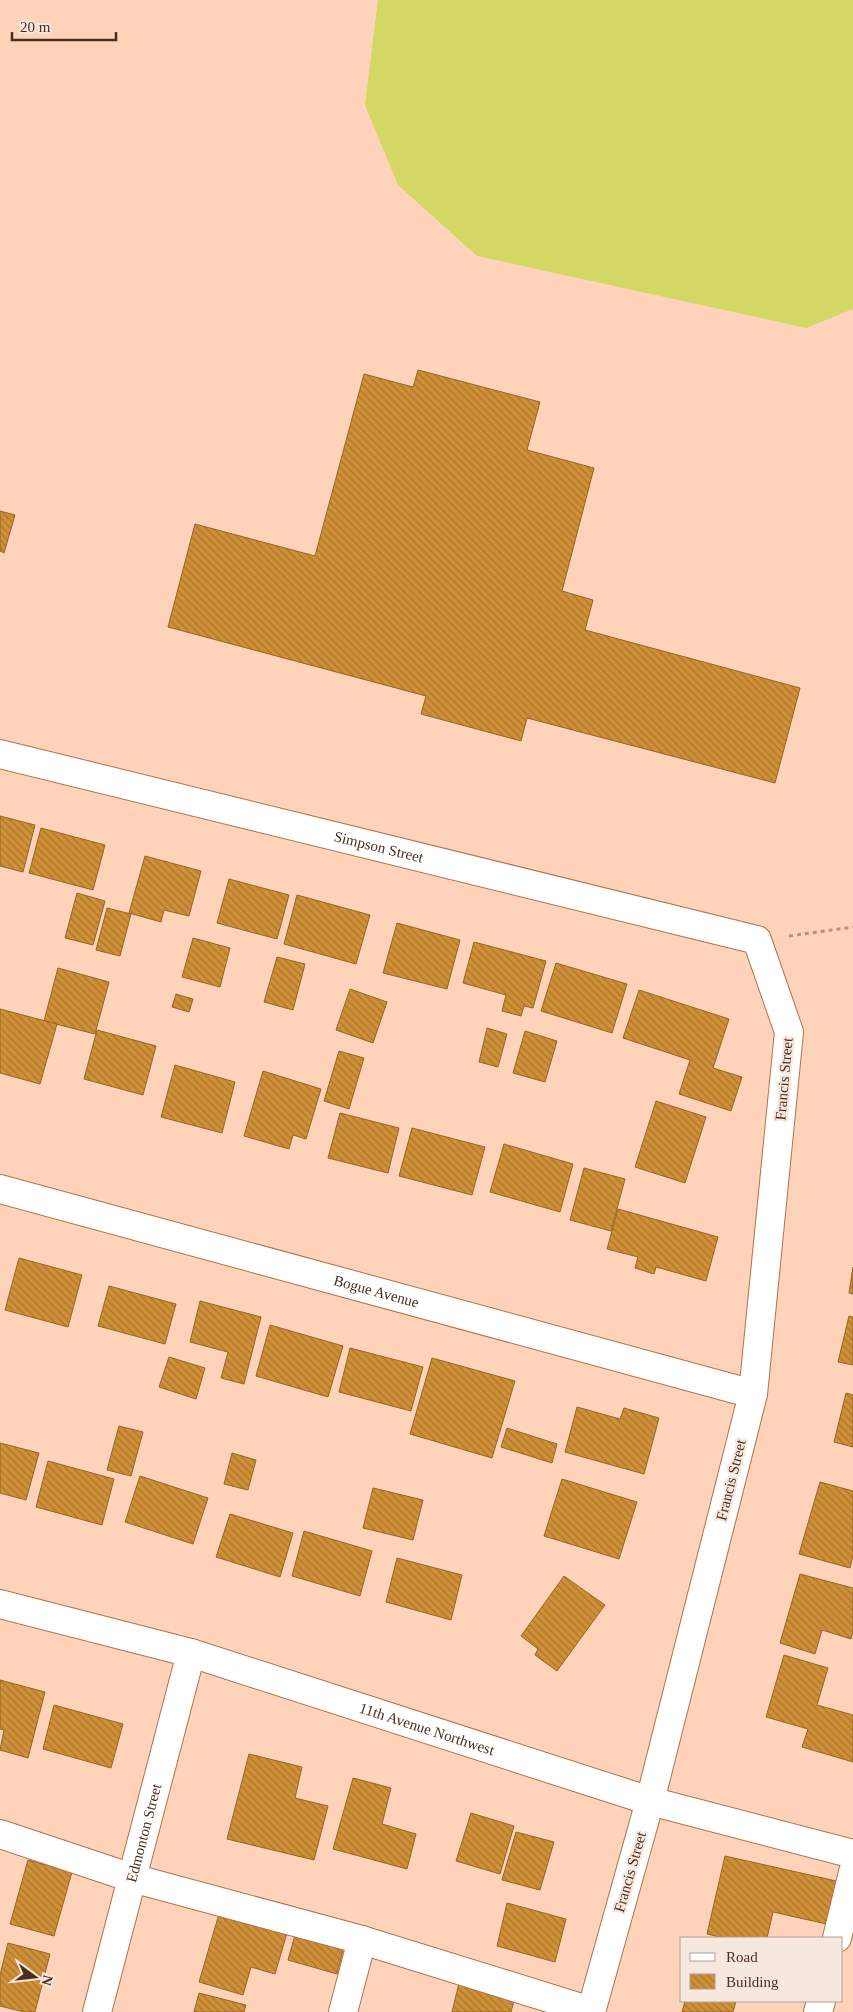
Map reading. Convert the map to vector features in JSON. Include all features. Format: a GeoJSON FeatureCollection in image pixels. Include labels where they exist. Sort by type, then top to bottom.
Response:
{"type":"FeatureCollection","features":[{"type":"Feature","properties":{"kind":"street","name":"Simpson Street"},"geometry":{"type":"LineString","coordinates":[[0,754],[757,940]]}},
{"type":"Feature","properties":{"kind":"street","name":"Francis Street"},"geometry":{"type":"LineString","coordinates":[[591,2012],[650,1801],[753,1394],[789,1032],[757,940]]}},
{"type":"Feature","properties":{"kind":"street","name":"Bogue Avenue"},"geometry":{"type":"LineString","coordinates":[[0,1189],[753,1394]]}},
{"type":"Feature","properties":{"kind":"street","name":"11th Avenue Northwest"},"geometry":{"type":"LineString","coordinates":[[0,1604],[191,1653],[650,1801],[853,1854]]}},
{"type":"Feature","properties":{"kind":"street","name":"Edmonton Street"},"geometry":{"type":"LineString","coordinates":[[97,2012],[191,1653]]}},
{"type":"Feature","properties":{"kind":"street"},"geometry":{"type":"LineString","coordinates":[[0,1834],[132,1878],[362,1940],[591,2012]]}},
{"type":"Feature","properties":{"kind":"street"},"geometry":{"type":"LineString","coordinates":[[837,1937],[853,1872]]}},
{"type":"Feature","properties":{"kind":"street"},"geometry":{"type":"LineString","coordinates":[[343,2012],[362,1940]]}},
{"type":"Feature","properties":{"kind":"path"},"geometry":{"type":"LineString","coordinates":[[757,940],[853,927]]}},
{"type":"Feature","properties":{"kind":"green space"},"geometry":{"type":"Polygon","coordinates":[[[378,0],[853,0],[853,309],[806,328],[477,256],[398,185],[365,105],[378,0]]]}},
{"type":"Feature","properties":{"kind":"building"},"geometry":{"type":"Polygon","coordinates":[[[418,370],[540,402],[527,450],[594,468],[562,591],[593,600],[585,630],[800,688],[775,783],[527,718],[521,741],[421,714],[426,696],[168,627],[195,524],[315,556],[364,374],[413,387],[418,370]]]}},
{"type":"Feature","properties":{"kind":"building"},"geometry":{"type":"Polygon","coordinates":[[[0,511],[15,515],[4,553],[0,551],[0,511]]]}},
{"type":"Feature","properties":{"kind":"building"},"geometry":{"type":"Polygon","coordinates":[[[0,816],[35,825],[23,872],[0,866],[0,816]]]}},
{"type":"Feature","properties":{"kind":"building"},"geometry":{"type":"Polygon","coordinates":[[[41,828],[105,845],[93,890],[29,873],[41,828]]]}},
{"type":"Feature","properties":{"kind":"building"},"geometry":{"type":"Polygon","coordinates":[[[145,856],[201,871],[189,916],[164,910],[161,922],[129,913],[145,856]]]}},
{"type":"Feature","properties":{"kind":"building"},"geometry":{"type":"Polygon","coordinates":[[[229,879],[289,895],[277,939],[217,923],[229,879]]]}},
{"type":"Feature","properties":{"kind":"building"},"geometry":{"type":"Polygon","coordinates":[[[77,893],[105,901],[93,945],[65,938],[77,893]]]}},
{"type":"Feature","properties":{"kind":"building"},"geometry":{"type":"Polygon","coordinates":[[[297,895],[370,915],[356,964],[284,944],[297,895]]]}},
{"type":"Feature","properties":{"kind":"building"},"geometry":{"type":"Polygon","coordinates":[[[107,908],[131,914],[120,956],[96,950],[107,908]]]}},
{"type":"Feature","properties":{"kind":"building"},"geometry":{"type":"Polygon","coordinates":[[[397,923],[460,940],[447,989],[383,973],[397,923]]]}},
{"type":"Feature","properties":{"kind":"building"},"geometry":{"type":"Polygon","coordinates":[[[193,938],[230,948],[220,987],[182,977],[193,938]]]}},
{"type":"Feature","properties":{"kind":"building"},"geometry":{"type":"Polygon","coordinates":[[[474,942],[546,961],[533,1008],[524,1006],[521,1016],[502,1011],[506,995],[463,983],[474,942]]]}},
{"type":"Feature","properties":{"kind":"building"},"geometry":{"type":"Polygon","coordinates":[[[277,957],[305,964],[293,1010],[264,1002],[277,957]]]}},
{"type":"Feature","properties":{"kind":"building"},"geometry":{"type":"Polygon","coordinates":[[[556,963],[627,984],[612,1033],[541,1011],[556,963]]]}},
{"type":"Feature","properties":{"kind":"building"},"geometry":{"type":"Polygon","coordinates":[[[58,968],[109,982],[95,1034],[44,1021],[58,968]]]}},
{"type":"Feature","properties":{"kind":"building"},"geometry":{"type":"Polygon","coordinates":[[[350,989],[387,1002],[373,1043],[336,1030],[350,989]]]}},
{"type":"Feature","properties":{"kind":"building"},"geometry":{"type":"Polygon","coordinates":[[[639,990],[729,1019],[713,1068],[742,1077],[731,1111],[679,1094],[690,1060],[623,1038],[639,990]]]}},
{"type":"Feature","properties":{"kind":"building"},"geometry":{"type":"Polygon","coordinates":[[[176,994],[193,999],[189,1012],[172,1007],[176,994]]]}},
{"type":"Feature","properties":{"kind":"building"},"geometry":{"type":"Polygon","coordinates":[[[0,1009],[57,1024],[40,1084],[0,1073],[0,1009]]]}},
{"type":"Feature","properties":{"kind":"building"},"geometry":{"type":"Polygon","coordinates":[[[487,1028],[507,1034],[498,1067],[479,1062],[487,1028]]]}},
{"type":"Feature","properties":{"kind":"building"},"geometry":{"type":"Polygon","coordinates":[[[97,1030],[156,1046],[143,1095],[84,1079],[97,1030]]]}},
{"type":"Feature","properties":{"kind":"building"},"geometry":{"type":"Polygon","coordinates":[[[525,1031],[557,1041],[545,1082],[513,1073],[525,1031]]]}},
{"type":"Feature","properties":{"kind":"building"},"geometry":{"type":"Polygon","coordinates":[[[339,1051],[364,1058],[349,1109],[324,1101],[339,1051]]]}},
{"type":"Feature","properties":{"kind":"building"},"geometry":{"type":"Polygon","coordinates":[[[175,1065],[235,1082],[222,1133],[161,1117],[175,1065]]]}},
{"type":"Feature","properties":{"kind":"building"},"geometry":{"type":"Polygon","coordinates":[[[263,1071],[321,1089],[306,1139],[293,1135],[289,1149],[244,1136],[263,1071]]]}},
{"type":"Feature","properties":{"kind":"building"},"geometry":{"type":"Polygon","coordinates":[[[656,1101],[706,1117],[685,1183],[635,1167],[656,1101]]]}},
{"type":"Feature","properties":{"kind":"building"},"geometry":{"type":"Polygon","coordinates":[[[340,1113],[399,1128],[388,1173],[328,1158],[340,1113]]]}},
{"type":"Feature","properties":{"kind":"building"},"geometry":{"type":"Polygon","coordinates":[[[412,1128],[485,1147],[472,1195],[399,1176],[412,1128]]]}},
{"type":"Feature","properties":{"kind":"building"},"geometry":{"type":"Polygon","coordinates":[[[504,1144],[573,1164],[560,1212],[490,1192],[504,1144]]]}},
{"type":"Feature","properties":{"kind":"building"},"geometry":{"type":"Polygon","coordinates":[[[584,1168],[625,1179],[611,1231],[570,1220],[584,1168]]]}},
{"type":"Feature","properties":{"kind":"building"},"geometry":{"type":"Polygon","coordinates":[[[618,1209],[718,1237],[706,1281],[656,1267],[654,1274],[635,1268],[638,1257],[607,1249],[618,1209]]]}},
{"type":"Feature","properties":{"kind":"building"},"geometry":{"type":"Polygon","coordinates":[[[19,1258],[82,1275],[68,1327],[5,1310],[19,1258]]]}},
{"type":"Feature","properties":{"kind":"building"},"geometry":{"type":"Polygon","coordinates":[[[853,1267],[853,1294],[849,1293],[853,1267]]]}},
{"type":"Feature","properties":{"kind":"building"},"geometry":{"type":"Polygon","coordinates":[[[109,1286],[176,1304],[165,1344],[98,1326],[109,1286]]]}},
{"type":"Feature","properties":{"kind":"building"},"geometry":{"type":"Polygon","coordinates":[[[200,1301],[261,1317],[244,1384],[221,1378],[228,1352],[190,1342],[200,1301]]]}},
{"type":"Feature","properties":{"kind":"building"},"geometry":{"type":"Polygon","coordinates":[[[849,1316],[853,1317],[853,1365],[838,1362],[849,1316]]]}},
{"type":"Feature","properties":{"kind":"building"},"geometry":{"type":"Polygon","coordinates":[[[270,1325],[343,1346],[328,1397],[256,1376],[270,1325]]]}},
{"type":"Feature","properties":{"kind":"building"},"geometry":{"type":"Polygon","coordinates":[[[350,1348],[423,1367],[411,1411],[339,1392],[350,1348]]]}},
{"type":"Feature","properties":{"kind":"building"},"geometry":{"type":"Polygon","coordinates":[[[169,1357],[205,1368],[196,1399],[159,1387],[169,1357]]]}},
{"type":"Feature","properties":{"kind":"building"},"geometry":{"type":"Polygon","coordinates":[[[432,1358],[515,1381],[492,1458],[410,1434],[432,1358]]]}},
{"type":"Feature","properties":{"kind":"building"},"geometry":{"type":"Polygon","coordinates":[[[846,1393],[853,1395],[853,1447],[834,1442],[846,1393]]]}},
{"type":"Feature","properties":{"kind":"building"},"geometry":{"type":"Polygon","coordinates":[[[577,1407],[620,1419],[624,1408],[659,1418],[644,1474],[565,1452],[577,1407]]]}},
{"type":"Feature","properties":{"kind":"building"},"geometry":{"type":"Polygon","coordinates":[[[119,1426],[143,1432],[131,1476],[107,1470],[119,1426]]]}},
{"type":"Feature","properties":{"kind":"building"},"geometry":{"type":"Polygon","coordinates":[[[507,1428],[557,1444],[552,1463],[501,1447],[507,1428]]]}},
{"type":"Feature","properties":{"kind":"building"},"geometry":{"type":"Polygon","coordinates":[[[0,1443],[39,1453],[26,1500],[0,1493],[0,1443]]]}},
{"type":"Feature","properties":{"kind":"building"},"geometry":{"type":"Polygon","coordinates":[[[232,1453],[256,1460],[248,1490],[224,1484],[232,1453]]]}},
{"type":"Feature","properties":{"kind":"building"},"geometry":{"type":"Polygon","coordinates":[[[48,1461],[114,1479],[102,1525],[36,1507],[48,1461]]]}},
{"type":"Feature","properties":{"kind":"building"},"geometry":{"type":"Polygon","coordinates":[[[140,1476],[208,1498],[193,1544],[125,1522],[140,1476]]]}},
{"type":"Feature","properties":{"kind":"building"},"geometry":{"type":"Polygon","coordinates":[[[562,1479],[637,1502],[619,1559],[544,1536],[562,1479]]]}},
{"type":"Feature","properties":{"kind":"building"},"geometry":{"type":"Polygon","coordinates":[[[820,1482],[853,1491],[853,1556],[850,1568],[799,1554],[820,1482]]]}},
{"type":"Feature","properties":{"kind":"building"},"geometry":{"type":"Polygon","coordinates":[[[373,1488],[423,1500],[413,1540],[363,1528],[373,1488]]]}},
{"type":"Feature","properties":{"kind":"building"},"geometry":{"type":"Polygon","coordinates":[[[230,1514],[293,1533],[280,1577],[216,1557],[230,1514]]]}},
{"type":"Feature","properties":{"kind":"building"},"geometry":{"type":"Polygon","coordinates":[[[304,1531],[372,1551],[360,1596],[292,1576],[304,1531]]]}},
{"type":"Feature","properties":{"kind":"building"},"geometry":{"type":"Polygon","coordinates":[[[397,1558],[462,1575],[451,1620],[386,1602],[397,1558]]]}},
{"type":"Feature","properties":{"kind":"building"},"geometry":{"type":"Polygon","coordinates":[[[800,1574],[853,1588],[853,1632],[851,1639],[822,1630],[815,1654],[780,1643],[800,1574]]]}},
{"type":"Feature","properties":{"kind":"building"},"geometry":{"type":"Polygon","coordinates":[[[564,1576],[605,1605],[557,1671],[535,1655],[538,1649],[521,1636],[564,1576]]]}},
{"type":"Feature","properties":{"kind":"building"},"geometry":{"type":"Polygon","coordinates":[[[784,1655],[828,1668],[817,1705],[853,1715],[853,1762],[802,1747],[808,1729],[766,1717],[784,1655]]]}},
{"type":"Feature","properties":{"kind":"building"},"geometry":{"type":"Polygon","coordinates":[[[0,1680],[45,1692],[28,1758],[0,1750],[4,1730],[0,1729],[0,1680]]]}},
{"type":"Feature","properties":{"kind":"building"},"geometry":{"type":"Polygon","coordinates":[[[54,1705],[123,1724],[111,1768],[43,1749],[54,1705]]]}},
{"type":"Feature","properties":{"kind":"building"},"geometry":{"type":"Polygon","coordinates":[[[249,1754],[302,1767],[295,1798],[328,1806],[314,1860],[227,1839],[249,1754]]]}},
{"type":"Feature","properties":{"kind":"building"},"geometry":{"type":"Polygon","coordinates":[[[353,1778],[391,1788],[382,1824],[416,1834],[407,1869],[333,1849],[353,1778]]]}},
{"type":"Feature","properties":{"kind":"building"},"geometry":{"type":"Polygon","coordinates":[[[471,1813],[514,1826],[500,1874],[456,1861],[471,1813]]]}},
{"type":"Feature","properties":{"kind":"building"},"geometry":{"type":"Polygon","coordinates":[[[516,1832],[554,1842],[540,1890],[502,1880],[516,1832]]]}},
{"type":"Feature","properties":{"kind":"building"},"geometry":{"type":"Polygon","coordinates":[[[725,1856],[841,1882],[831,1925],[773,1912],[767,1937],[720,1937],[707,1934],[725,1856]]]}},
{"type":"Feature","properties":{"kind":"building"},"geometry":{"type":"Polygon","coordinates":[[[28,1860],[72,1872],[54,1936],[10,1924],[28,1860]]]}},
{"type":"Feature","properties":{"kind":"building"},"geometry":{"type":"Polygon","coordinates":[[[507,1903],[566,1919],[555,1962],[497,1946],[507,1903]]]}},
{"type":"Feature","properties":{"kind":"building"},"geometry":{"type":"Polygon","coordinates":[[[219,1914],[287,1933],[275,1974],[251,1967],[243,1995],[199,1982],[219,1914]]]}},
{"type":"Feature","properties":{"kind":"building"},"geometry":{"type":"Polygon","coordinates":[[[297,1928],[345,1942],[337,1974],[288,1960],[297,1928]]]}},
{"type":"Feature","properties":{"kind":"building"},"geometry":{"type":"Polygon","coordinates":[[[8,1943],[50,1954],[35,2012],[24,2012],[0,2006],[0,1975],[8,1943]]]}},
{"type":"Feature","properties":{"kind":"building"},"geometry":{"type":"Polygon","coordinates":[[[460,1979],[516,1993],[511,2012],[452,2012],[460,1979]]]}},
{"type":"Feature","properties":{"kind":"building"},"geometry":{"type":"Polygon","coordinates":[[[199,1993],[246,2005],[244,2012],[194,2012],[199,1993]]]}},
{"type":"Feature","properties":{"kind":"building"},"geometry":{"type":"Polygon","coordinates":[[[685,2002],[736,2002],[733,2012],[682,2012],[685,2002]]]}}]}
